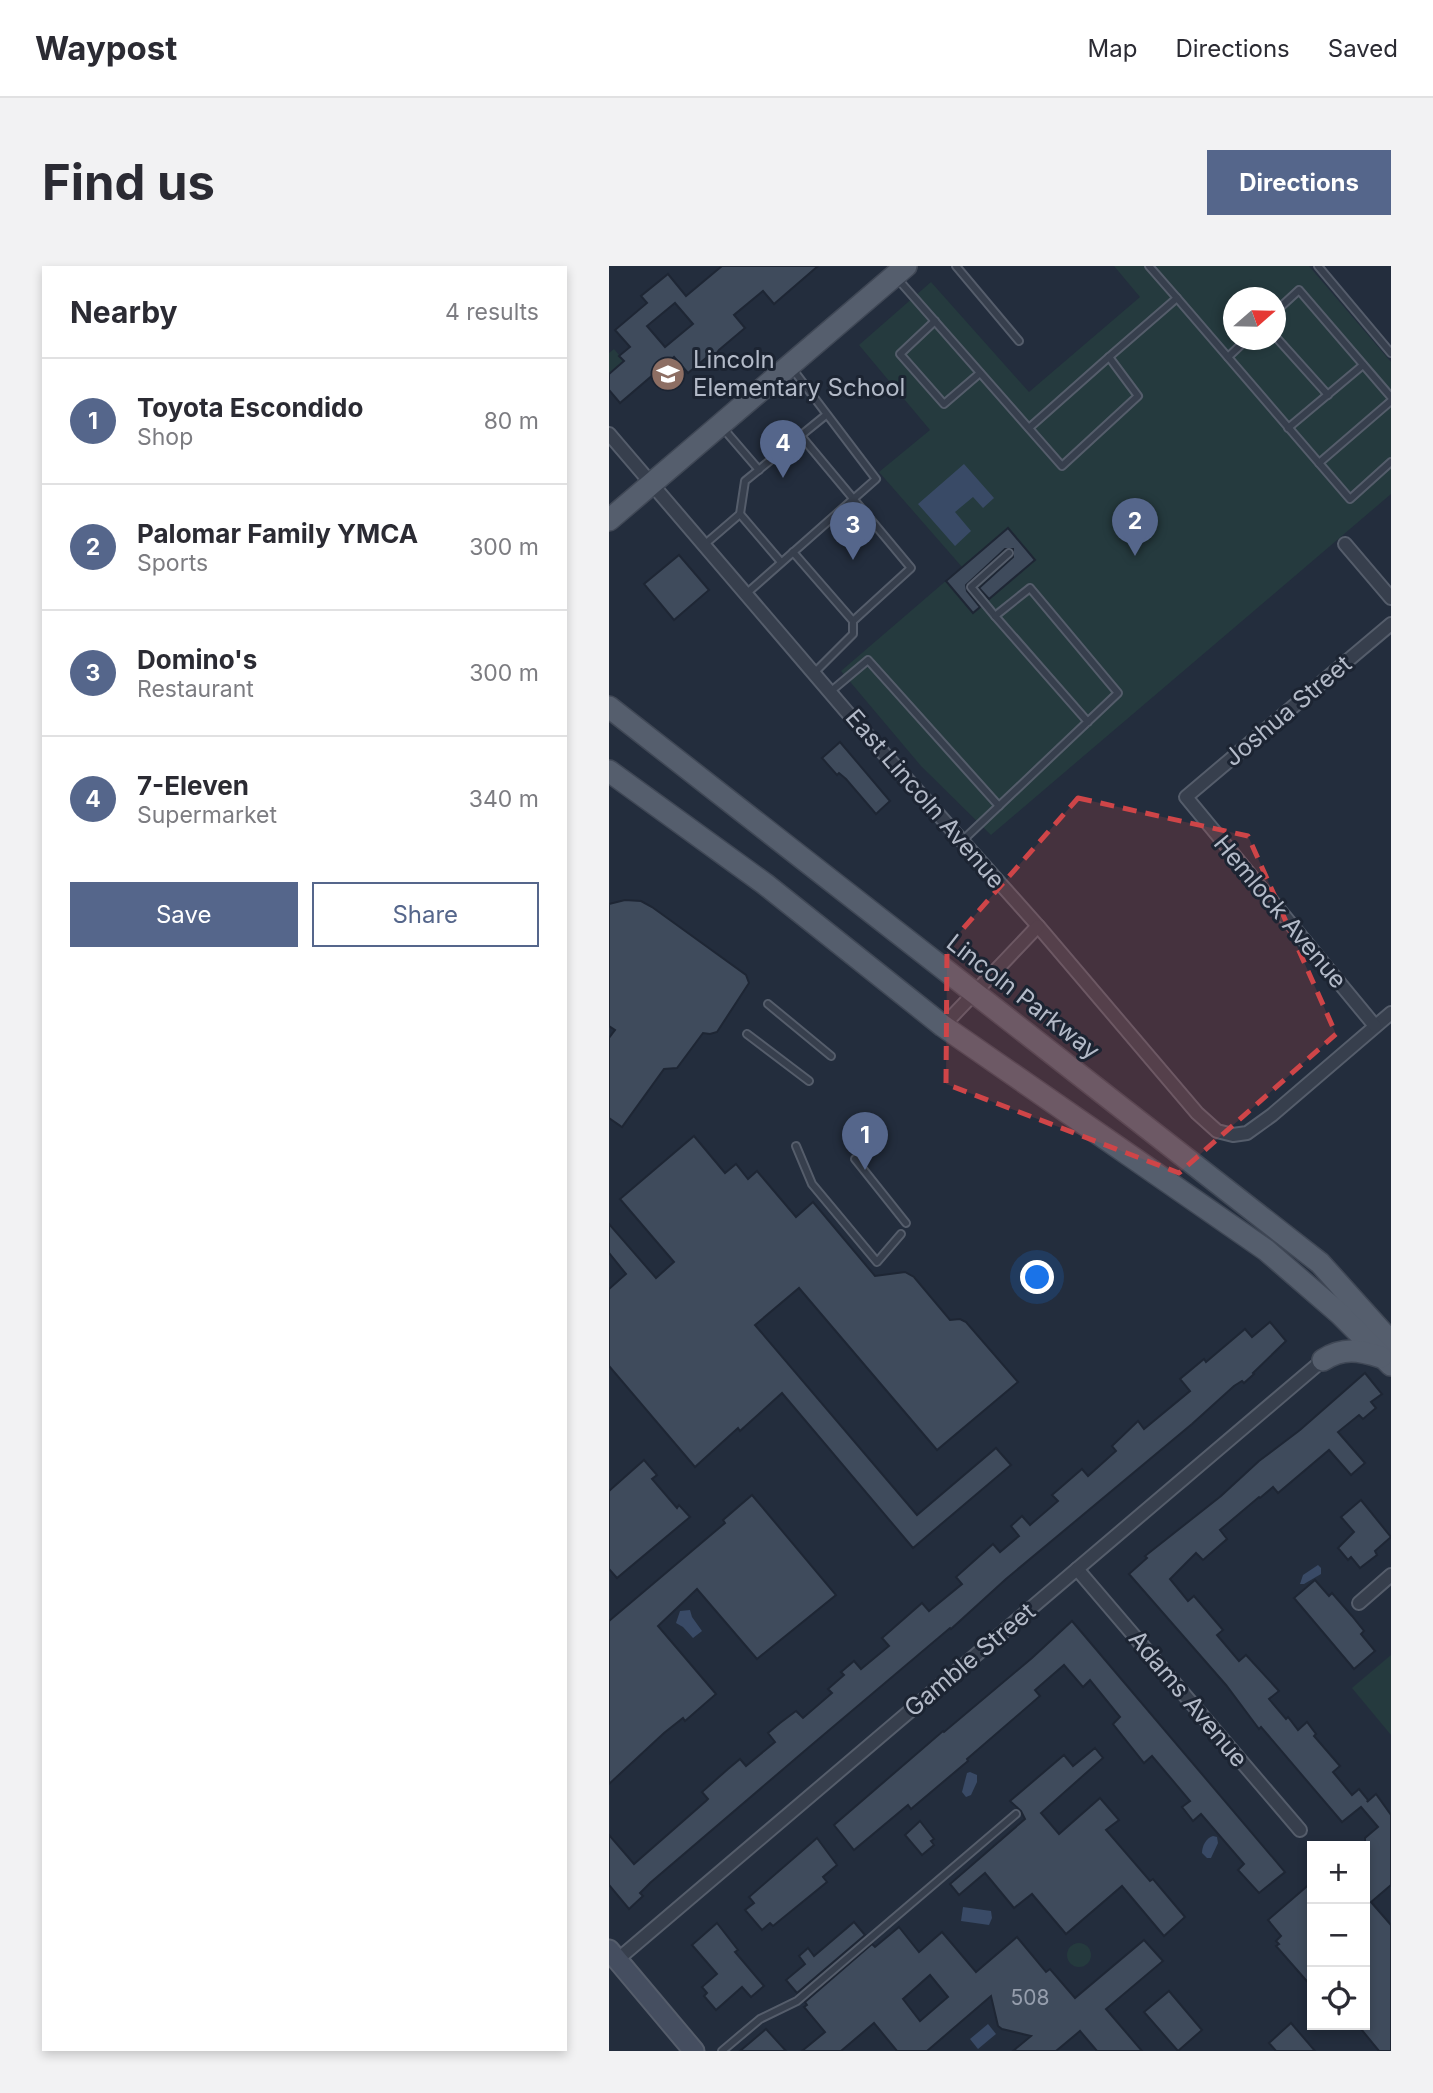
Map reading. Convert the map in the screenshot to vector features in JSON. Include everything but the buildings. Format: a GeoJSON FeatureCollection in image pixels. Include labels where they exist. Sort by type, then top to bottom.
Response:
{"type":"FeatureCollection","features":[{"type":"Feature","properties":{"kind":"main road"},"geometry":{"type":"LineString","coordinates":[[609,520],[900,271]]}},
{"type":"Feature","properties":{"kind":"main road","name":"Lincoln Parkway"},"geometry":{"type":"LineString","coordinates":[[609,707],[1320,1263],[1389,1355]]}},
{"type":"Feature","properties":{"kind":"main road"},"geometry":{"type":"LineString","coordinates":[[609,771],[765,884],[943,1026],[1266,1250],[1389,1355]]}},
{"type":"Feature","properties":{"kind":"main road"},"geometry":{"type":"LineString","coordinates":[[1324,1360],[1342,1351],[1355,1349],[1389,1355]]}},
{"type":"Feature","properties":{"kind":"main road"},"geometry":{"type":"LineString","coordinates":[[613,1955],[694,2051]]}},
{"type":"Feature","properties":{"kind":"street","name":"East Lincoln Avenue"},"geometry":{"type":"LineString","coordinates":[[609,434],[830,692],[1038,926],[1197,1114],[1217,1130],[1233,1135],[1247,1133],[1272,1115],[1391,1013]]}},
{"type":"Feature","properties":{"kind":"street"},"geometry":{"type":"LineString","coordinates":[[1345,544],[1391,598]]}},
{"type":"Feature","properties":{"kind":"street","name":"Joshua Street"},"geometry":{"type":"LineString","coordinates":[[1185,797],[1391,624]]}},
{"type":"Feature","properties":{"kind":"street","name":"Hemlock Avenue"},"geometry":{"type":"LineString","coordinates":[[1185,797],[1375,1026]]}},
{"type":"Feature","properties":{"kind":"street"},"geometry":{"type":"LineString","coordinates":[[943,1026],[1038,926]]}},
{"type":"Feature","properties":{"kind":"street","name":"Gamble Street"},"geometry":{"type":"LineString","coordinates":[[613,1955],[1324,1360]]}},
{"type":"Feature","properties":{"kind":"street","name":"Adams Avenue"},"geometry":{"type":"LineString","coordinates":[[1077,1569],[1300,1830]]}},
{"type":"Feature","properties":{"kind":"street"},"geometry":{"type":"LineString","coordinates":[[1359,1603],[1391,1575]]}},
{"type":"Feature","properties":{"kind":"lane"},"geometry":{"type":"LineString","coordinates":[[956,266],[1019,341]]}},
{"type":"Feature","properties":{"kind":"lane"},"geometry":{"type":"LineString","coordinates":[[1149,266],[1350,499],[1391,462]]}},
{"type":"Feature","properties":{"kind":"lane"},"geometry":{"type":"LineString","coordinates":[[1318,266],[1391,353]]}},
{"type":"Feature","properties":{"kind":"lane"},"geometry":{"type":"LineString","coordinates":[[900,271],[935,321],[1062,466],[1138,396],[1109,357]]}},
{"type":"Feature","properties":{"kind":"lane"},"geometry":{"type":"LineString","coordinates":[[1286,302],[1299,290],[1391,399],[1319,463]]}},
{"type":"Feature","properties":{"kind":"lane"},"geometry":{"type":"LineString","coordinates":[[1029,428],[1177,298]]}},
{"type":"Feature","properties":{"kind":"lane"},"geometry":{"type":"LineString","coordinates":[[935,321],[900,354],[944,404],[980,373]]}},
{"type":"Feature","properties":{"kind":"lane"},"geometry":{"type":"LineString","coordinates":[[1286,347],[1328,395]]}},
{"type":"Feature","properties":{"kind":"lane"},"geometry":{"type":"LineString","coordinates":[[1228,357],[1236,350]]}},
{"type":"Feature","properties":{"kind":"lane"},"geometry":{"type":"LineString","coordinates":[[1288,428],[1363,365]]}},
{"type":"Feature","properties":{"kind":"lane"},"geometry":{"type":"LineString","coordinates":[[747,593],[876,479],[790,366]]}},
{"type":"Feature","properties":{"kind":"lane"},"geometry":{"type":"LineString","coordinates":[[704,545],[740,514],[745,481],[826,415]]}},
{"type":"Feature","properties":{"kind":"lane"},"geometry":{"type":"LineString","coordinates":[[721,425],[759,470]]}},
{"type":"Feature","properties":{"kind":"lane"},"geometry":{"type":"LineString","coordinates":[[801,436],[911,568],[853,621]]}},
{"type":"Feature","properties":{"kind":"lane"},"geometry":{"type":"LineString","coordinates":[[740,514],[781,562]]}},
{"type":"Feature","properties":{"kind":"lane"},"geometry":{"type":"LineString","coordinates":[[793,552],[853,621],[853,634],[814,673]]}},
{"type":"Feature","properties":{"kind":"lane"},"geometry":{"type":"LineString","coordinates":[[1009,553],[971,587],[1088,722]]}},
{"type":"Feature","properties":{"kind":"lane"},"geometry":{"type":"LineString","coordinates":[[963,841],[1118,692],[1030,588],[995,616]]}},
{"type":"Feature","properties":{"kind":"lane"},"geometry":{"type":"LineString","coordinates":[[830,692],[868,660],[999,806]]}},
{"type":"Feature","properties":{"kind":"lane"},"geometry":{"type":"LineString","coordinates":[[768,1004],[831,1056]]}},
{"type":"Feature","properties":{"kind":"lane"},"geometry":{"type":"LineString","coordinates":[[747,1034],[809,1081]]}},
{"type":"Feature","properties":{"kind":"lane"},"geometry":{"type":"LineString","coordinates":[[796,1146],[811,1184],[877,1262],[901,1234]]}},
{"type":"Feature","properties":{"kind":"lane"},"geometry":{"type":"LineString","coordinates":[[855,1159],[906,1223]]}},
{"type":"Feature","properties":{"kind":"lane"},"geometry":{"type":"LineString","coordinates":[[722,2051],[760,2019],[797,2001],[1016,1814]]}},
{"type":"Feature","properties":{"kind":"highlighted area"},"geometry":{"type":"Polygon","coordinates":[[[1078,798],[1248,836],[1336,1034],[1179,1173],[946,1084],[947,947],[1078,798]]]}},
{"type":"Feature","properties":{"kind":"green space"},"geometry":{"type":"Polygon","coordinates":[[[1114,266],[1309,266],[1391,362],[1391,494],[991,835],[921,766],[841,671],[962,567],[879,472],[930,430],[859,345],[931,282],[1029,392],[1140,297],[1114,266]]]}},
{"type":"Feature","properties":{"kind":"green space"},"geometry":{"type":"Polygon","coordinates":[[[614,349],[624,361],[609,374],[609,353],[614,349]]]}},
{"type":"Feature","properties":{"kind":"green space"},"geometry":{"type":"Polygon","coordinates":[[[1391,1655],[1391,1735],[1352,1688],[1391,1655]]]}},
{"type":"Feature","properties":{"kind":"green space"},"geometry":{"type":"Polygon","coordinates":[[[1079,1943],[1087,1947],[1091,1955],[1087,1963],[1079,1967],[1071,1963],[1067,1955],[1071,1947],[1079,1943]]]}},
{"type":"Feature","properties":{"kind":"water"},"geometry":{"type":"Polygon","coordinates":[[[964,464],[994,498],[983,508],[973,497],[955,512],[971,531],[955,546],[918,504],[964,464]]]}},
{"type":"Feature","properties":{"kind":"water"},"geometry":{"type":"Polygon","coordinates":[[[1318,1565],[1321,1574],[1300,1584],[1303,1575],[1318,1565]]]}},
{"type":"Feature","properties":{"kind":"water"},"geometry":{"type":"Polygon","coordinates":[[[690,1610],[702,1631],[693,1638],[676,1623],[680,1611],[690,1610]]]}},
{"type":"Feature","properties":{"kind":"water"},"geometry":{"type":"Polygon","coordinates":[[[967,1773],[977,1775],[977,1782],[971,1795],[966,1797],[962,1792],[967,1773]]]}},
{"type":"Feature","properties":{"kind":"water"},"geometry":{"type":"Polygon","coordinates":[[[1217,1837],[1218,1843],[1211,1858],[1207,1858],[1202,1853],[1203,1848],[1206,1840],[1217,1837]]]}},
{"type":"Feature","properties":{"kind":"water"},"geometry":{"type":"Polygon","coordinates":[[[963,1907],[991,1911],[989,1925],[961,1921],[963,1907]]]}},
{"type":"Feature","properties":{"kind":"water"},"geometry":{"type":"Polygon","coordinates":[[[988,2024],[996,2034],[978,2049],[970,2039],[988,2024]]]}},
{"type":"Feature","properties":{"kind":"place","name":"Lincoln Elementary School"},"geometry":{"type":"Point","coordinates":[668,374]}},
{"type":"Feature","properties":{"kind":"place","name":"7-Eleven"},"geometry":{"type":"Point","coordinates":[783,478]}},
{"type":"Feature","properties":{"kind":"place","name":"Palomar Family YMCA"},"geometry":{"type":"Point","coordinates":[1135,556]}},
{"type":"Feature","properties":{"kind":"place","name":"Domino's"},"geometry":{"type":"Point","coordinates":[853,560]}},
{"type":"Feature","properties":{"kind":"place","name":"Toyota Escondido"},"geometry":{"type":"Point","coordinates":[865,1170]}}]}
